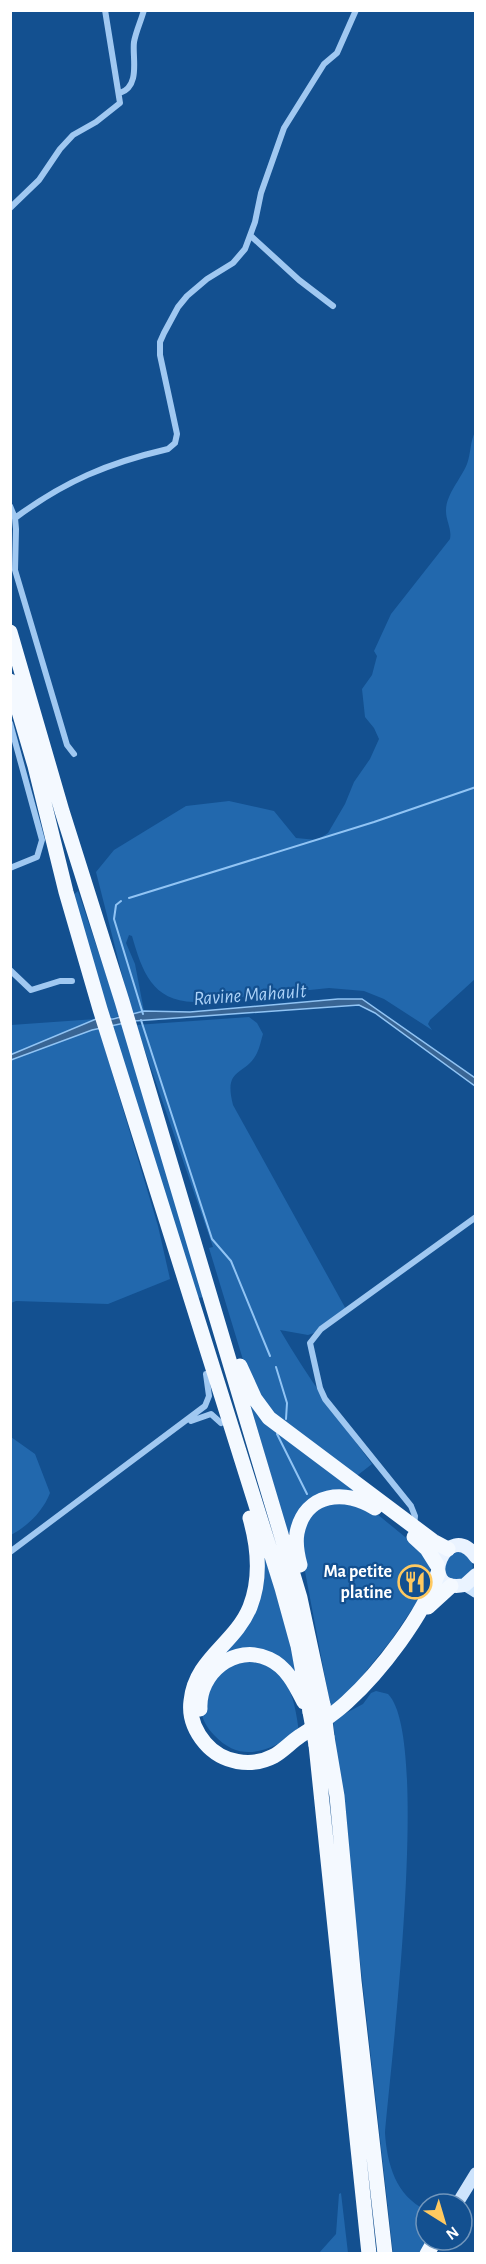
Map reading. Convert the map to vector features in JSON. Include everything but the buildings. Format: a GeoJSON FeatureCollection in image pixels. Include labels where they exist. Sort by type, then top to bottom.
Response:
{"type":"FeatureCollection","features":[{"type":"Feature","properties":{"kind":"highway"},"geometry":{"type":"LineString","coordinates":[[10,632],[62,812],[123,1001],[213,1302],[310,1636]]}},
{"type":"Feature","properties":{"kind":"highway"},"geometry":{"type":"LineString","coordinates":[[10,681],[35,766],[66,892],[100,1009],[282,1588],[316,1708]]}},
{"type":"Feature","properties":{"kind":"highway"},"geometry":{"type":"LineString","coordinates":[[159,1195],[206,1374],[255,1536],[257,1580],[250,1607],[242,1623],[200,1670],[192,1685],[190,1708],[193,1722],[203,1741],[210,1748],[234,1761],[248,1763],[261,1761],[281,1752],[296,1739],[348,1701],[363,1686],[417,1618],[432,1592],[438,1569],[433,1557],[420,1543],[398,1524],[364,1501],[347,1496],[332,1496],[322,1500],[300,1524],[296,1539],[310,1636],[316,1708],[321,1741],[369,2253]]}},
{"type":"Feature","properties":{"kind":"highway"},"geometry":{"type":"LineString","coordinates":[[213,1302],[255,1399],[264,1413],[414,1527],[448,1549]]}},
{"type":"Feature","properties":{"kind":"highway"},"geometry":{"type":"LineString","coordinates":[[417,1618],[470,1582]]}},
{"type":"Feature","properties":{"kind":"highway"},"geometry":{"type":"LineString","coordinates":[[296,1739],[266,1752],[253,1754],[240,1754],[221,1745],[211,1735],[201,1716],[200,1699],[207,1678],[214,1669],[238,1656],[259,1656],[283,1669],[316,1708]]}},
{"type":"Feature","properties":{"kind":"highway"},"geometry":{"type":"LineString","coordinates":[[321,1741],[337,1796],[355,1993],[385,2253]]}},
{"type":"Feature","properties":{"kind":"main road"},"geometry":{"type":"LineString","coordinates":[[470,1582],[443,1581],[438,1569],[440,1556],[448,1549],[458,1546],[472,1549]]}},
{"type":"Feature","properties":{"kind":"main road"},"geometry":{"type":"LineString","coordinates":[[465,2192],[476,2174]]}},
{"type":"Feature","properties":{"kind":"street"},"geometry":{"type":"LineString","coordinates":[[10,208],[39,180],[73,135],[96,122],[120,103],[105,10]]}},
{"type":"Feature","properties":{"kind":"street"},"geometry":{"type":"LineString","coordinates":[[120,93],[129,86],[134,72],[134,43],[144,10]]}},
{"type":"Feature","properties":{"kind":"street"},"geometry":{"type":"LineString","coordinates":[[15,518],[49,494],[80,478],[111,464],[168,450],[175,443],[177,434],[161,364],[160,342],[170,320],[186,296],[207,279],[233,263],[245,249],[251,236],[261,193],[284,128],[324,64],[338,53],[356,10]]}},
{"type":"Feature","properties":{"kind":"street"},"geometry":{"type":"LineString","coordinates":[[251,236],[299,280],[333,306]]}},
{"type":"Feature","properties":{"kind":"street"},"geometry":{"type":"LineString","coordinates":[[10,506],[15,518],[15,570],[67,745],[74,754]]}},
{"type":"Feature","properties":{"kind":"street"},"geometry":{"type":"LineString","coordinates":[[10,723],[42,840],[37,857],[10,868]]}},
{"type":"Feature","properties":{"kind":"street"},"geometry":{"type":"LineString","coordinates":[[10,970],[31,990],[60,981],[72,981]]}},
{"type":"Feature","properties":{"kind":"street"},"geometry":{"type":"LineString","coordinates":[[414,1527],[416,1520],[411,1506],[322,1394],[310,1343],[321,1329],[476,1217]]}},
{"type":"Feature","properties":{"kind":"street"},"geometry":{"type":"LineString","coordinates":[[10,1552],[178,1428],[208,1402],[206,1374]]}},
{"type":"Feature","properties":{"kind":"street"},"geometry":{"type":"LineString","coordinates":[[178,1428],[207,1414],[214,1416],[221,1423]]}},
{"type":"Feature","properties":{"kind":"shaded area"},"geometry":{"type":"Polygon","coordinates":[[[475,432],[475,979],[430,1020],[428,1024],[432,1030],[384,999],[364,991],[329,988],[194,1002],[168,996],[151,982],[140,961],[132,936],[129,935],[126,943],[135,964],[144,1011],[132,1014],[96,872],[114,850],[186,806],[229,801],[274,811],[296,838],[317,840],[328,833],[379,739],[365,717],[362,689],[372,675],[377,656],[374,651],[391,614],[450,539],[446,515],[447,505],[467,464],[475,432]]]}},
{"type":"Feature","properties":{"kind":"shaded area"},"geometry":{"type":"Polygon","coordinates":[[[78,891],[120,1016],[108,1019],[73,895],[78,891]]]}},
{"type":"Feature","properties":{"kind":"shaded area"},"geometry":{"type":"Polygon","coordinates":[[[338,999],[362,999],[475,1078],[475,1086],[375,1013],[359,1005],[134,1021],[92,1030],[11,1060],[10,1055],[96,1019],[113,1019],[144,1011],[190,1012],[338,999]]]}},
{"type":"Feature","properties":{"kind":"shaded area"},"geometry":{"type":"Polygon","coordinates":[[[249,1017],[257,1023],[263,1034],[252,1061],[233,1078],[231,1093],[233,1105],[347,1311],[317,1332],[308,1335],[280,1330],[313,1382],[372,1464],[354,1478],[271,1415],[244,1363],[209,1248],[213,1247],[136,1025],[249,1017]]]}},
{"type":"Feature","properties":{"kind":"shaded area"},"geometry":{"type":"Polygon","coordinates":[[[96,1019],[158,1226],[170,1279],[108,1304],[16,1301],[11,1303],[11,1025],[96,1019]]]}},
{"type":"Feature","properties":{"kind":"shaded area"},"geometry":{"type":"Polygon","coordinates":[[[123,1024],[205,1297],[196,1298],[110,1026],[123,1024]]]}},
{"type":"Feature","properties":{"kind":"shaded area"},"geometry":{"type":"Polygon","coordinates":[[[253,1405],[356,1492],[341,1490],[288,1534],[251,1407],[253,1405]]]}},
{"type":"Feature","properties":{"kind":"shaded area"},"geometry":{"type":"Polygon","coordinates":[[[11,1437],[35,1454],[50,1493],[34,1517],[11,1535],[11,1437]]]}},
{"type":"Feature","properties":{"kind":"shaded area"},"geometry":{"type":"Polygon","coordinates":[[[335,1500],[377,1514],[421,1550],[430,1568],[431,1581],[392,1639],[355,1685],[331,1709],[300,1545],[308,1516],[335,1500]]]}},
{"type":"Feature","properties":{"kind":"shaded area"},"geometry":{"type":"Polygon","coordinates":[[[259,1539],[285,1622],[297,1677],[288,1666],[219,1658],[244,1624],[259,1539]]]}},
{"type":"Feature","properties":{"kind":"shaded area"},"geometry":{"type":"Polygon","coordinates":[[[460,1551],[472,1560],[473,1570],[468,1580],[447,1580],[443,1560],[446,1556],[460,1551]]]}},
{"type":"Feature","properties":{"kind":"shaded area"},"geometry":{"type":"Polygon","coordinates":[[[241,1658],[266,1664],[279,1673],[289,1688],[298,1724],[299,1732],[267,1749],[256,1752],[235,1750],[225,1744],[208,1727],[201,1710],[207,1682],[241,1658]]]}},
{"type":"Feature","properties":{"kind":"shaded area"},"geometry":{"type":"Polygon","coordinates":[[[376,1691],[388,1694],[400,1722],[407,1771],[408,1833],[405,1903],[385,2133],[388,2156],[395,2178],[400,2188],[414,2202],[414,2252],[423,2253],[393,2253],[333,1720],[363,1704],[371,1693],[376,1691]]]}},
{"type":"Feature","properties":{"kind":"shaded area"},"geometry":{"type":"Polygon","coordinates":[[[341,2193],[348,2253],[319,2253],[336,2234],[339,2194],[341,2193]]]}},
{"type":"Feature","properties":{"kind":"waterway"},"geometry":{"type":"LineString","coordinates":[[129,898],[374,822],[476,787]]}},
{"type":"Feature","properties":{"kind":"waterway"},"geometry":{"type":"LineString","coordinates":[[121,901],[116,905],[114,919],[143,1014]]}},
{"type":"Feature","properties":{"kind":"waterway"},"geometry":{"type":"LineString","coordinates":[[141,1020],[212,1239],[231,1261],[270,1356]]}},
{"type":"Feature","properties":{"kind":"waterway"},"geometry":{"type":"LineString","coordinates":[[276,1367],[287,1403],[286,1419]]}},
{"type":"Feature","properties":{"kind":"waterway"},"geometry":{"type":"LineString","coordinates":[[277,1434],[307,1494]]}},
{"type":"Feature","properties":{"kind":"place","name":"Ma petite platine"},"geometry":{"type":"Point","coordinates":[415,1582]}},
{"type":"Feature","properties":{"kind":"water label","name":"Ravine Mahault"},"geometry":{"type":"Point","coordinates":[250,995]}}]}
